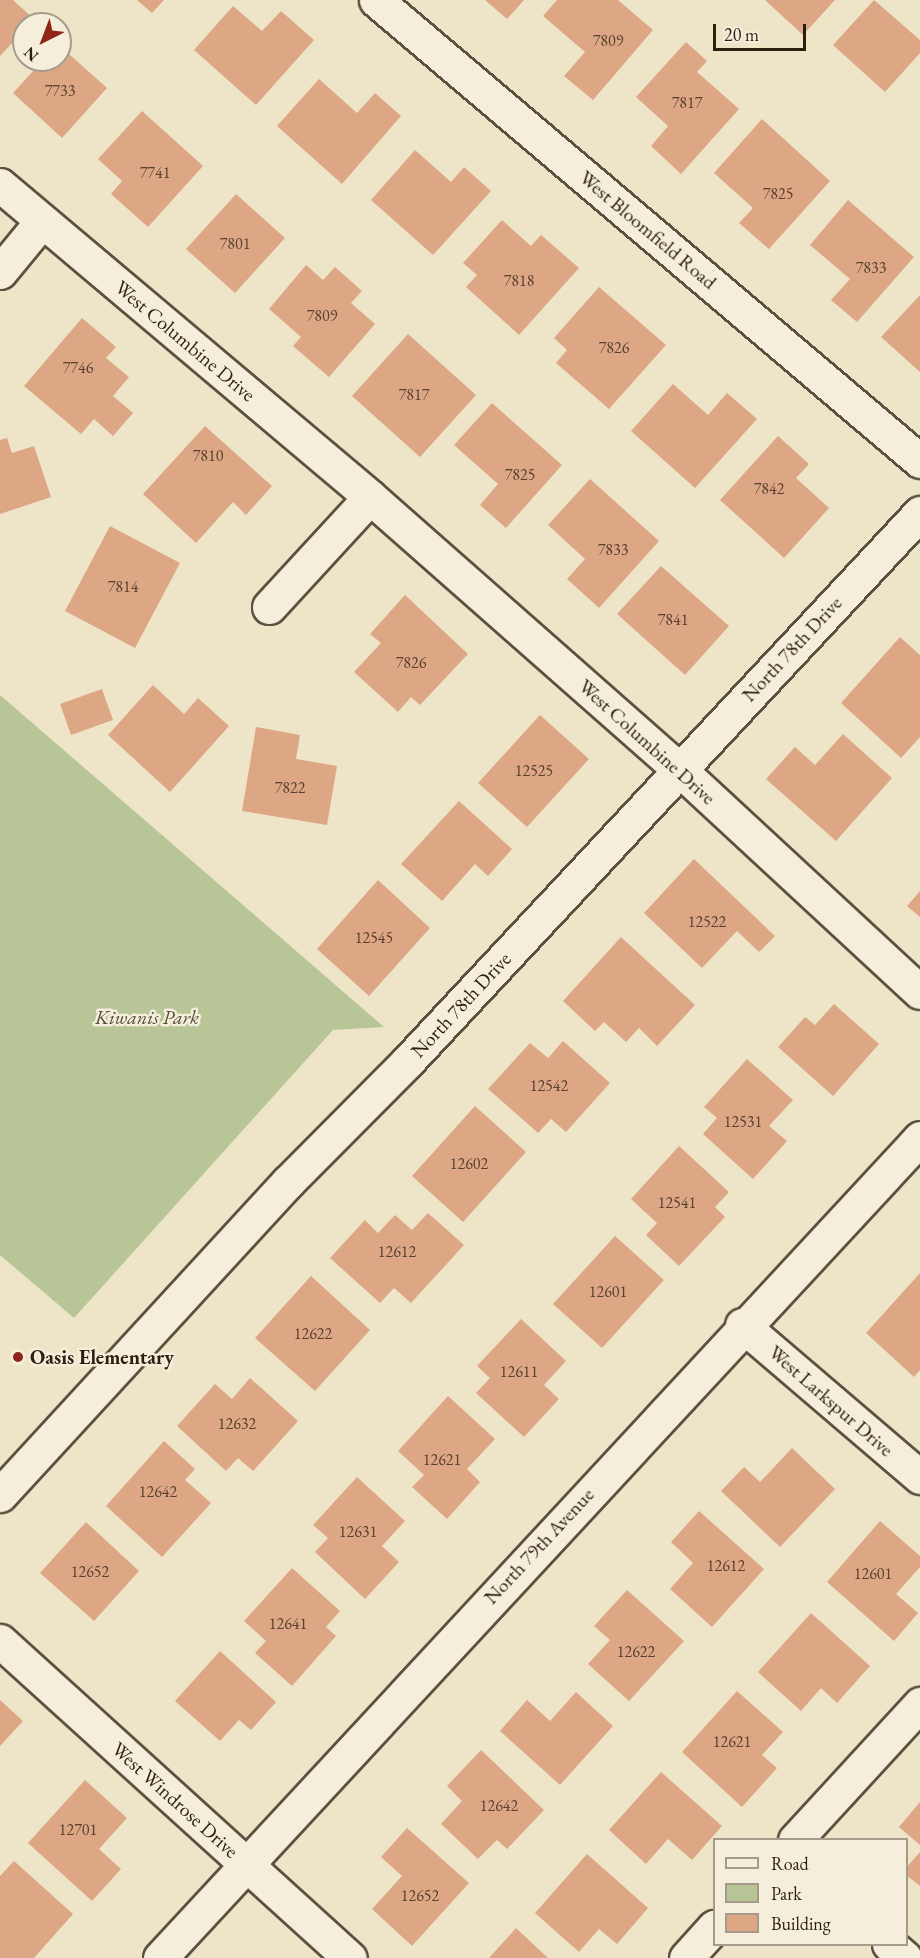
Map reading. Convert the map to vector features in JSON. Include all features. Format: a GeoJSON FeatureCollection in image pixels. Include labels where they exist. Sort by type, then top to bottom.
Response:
{"type":"FeatureCollection","features":[{"type":"Feature","properties":{"kind":"street","name":"West Bloomfield Road"},"geometry":{"type":"LineString","coordinates":[[376,0],[920,461]]}},
{"type":"Feature","properties":{"kind":"street","name":"West Columbine Drive"},"geometry":{"type":"LineString","coordinates":[[0,185],[370,497],[679,769],[920,992]]}},
{"type":"Feature","properties":{"kind":"street"},"geometry":{"type":"LineString","coordinates":[[0,272],[42,221]]}},
{"type":"Feature","properties":{"kind":"street"},"geometry":{"type":"LineString","coordinates":[[269,607],[370,497]]}},
{"type":"Feature","properties":{"kind":"street","name":"North 78th Drive"},"geometry":{"type":"LineString","coordinates":[[0,1495],[288,1182],[408,1061],[920,513]]}},
{"type":"Feature","properties":{"kind":"street","name":"North 79th Avenue"},"geometry":{"type":"LineString","coordinates":[[160,1958],[742,1325],[920,1138]]}},
{"type":"Feature","properties":{"kind":"street","name":"West Larkspur Drive"},"geometry":{"type":"LineString","coordinates":[[742,1325],[920,1478]]}},
{"type":"Feature","properties":{"kind":"street","name":"West Windrose Drive"},"geometry":{"type":"LineString","coordinates":[[0,1641],[350,1958]]}},
{"type":"Feature","properties":{"kind":"street"},"geometry":{"type":"LineString","coordinates":[[796,1838],[920,1704]]}},
{"type":"Feature","properties":{"kind":"street"},"geometry":{"type":"LineString","coordinates":[[686,1958],[713,1928]]}},
{"type":"Feature","properties":{"kind":"street"},"geometry":{"type":"LineString","coordinates":[[891,1946],[905,1958]]}},
{"type":"Feature","properties":{"kind":"green space","name":"Kiwanis Park"},"geometry":{"type":"Polygon","coordinates":[[[0,695],[384,1027],[333,1030],[74,1318],[0,1255],[0,695]]]}},
{"type":"Feature","properties":{"kind":"building"},"geometry":{"type":"Polygon","coordinates":[[[0,0],[13,0],[26,12],[12,12],[12,43],[0,56],[0,0]]]}},
{"type":"Feature","properties":{"kind":"building"},"geometry":{"type":"Polygon","coordinates":[[[137,0],[164,0],[152,13],[137,0]]]}},
{"type":"Feature","properties":{"kind":"building"},"geometry":{"type":"Polygon","coordinates":[[[485,0],[524,0],[507,19],[485,0]]]}},
{"type":"Feature","properties":{"kind":"building"},"geometry":{"type":"Polygon","coordinates":[[[557,0],[618,0],[653,30],[593,100],[564,76],[585,52],[543,16],[557,0]]]}},
{"type":"Feature","properties":{"kind":"building"},"geometry":{"type":"Polygon","coordinates":[[[765,0],[835,0],[803,35],[765,0]]]}},
{"type":"Feature","properties":{"kind":"building"},"geometry":{"type":"Polygon","coordinates":[[[874,0],[920,40],[920,53],[885,92],[833,45],[874,0]]]}},
{"type":"Feature","properties":{"kind":"building"},"geometry":{"type":"Polygon","coordinates":[[[233,6],[262,31],[281,11],[314,40],[256,105],[194,50],[233,6]]]}},
{"type":"Feature","properties":{"kind":"building"},"geometry":{"type":"Polygon","coordinates":[[[686,42],[707,61],[697,72],[739,109],[681,174],[651,146],[668,126],[636,97],[686,42]]]}},
{"type":"Feature","properties":{"kind":"building"},"geometry":{"type":"Polygon","coordinates":[[[72,57],[107,88],[62,138],[13,93],[32,72],[72,72],[72,57]]]}},
{"type":"Feature","properties":{"kind":"building"},"geometry":{"type":"Polygon","coordinates":[[[319,79],[357,113],[375,93],[401,116],[342,184],[277,126],[319,79]]]}},
{"type":"Feature","properties":{"kind":"building"},"geometry":{"type":"Polygon","coordinates":[[[142,111],[203,166],[148,227],[111,194],[122,181],[98,159],[142,111]]]}},
{"type":"Feature","properties":{"kind":"building"},"geometry":{"type":"Polygon","coordinates":[[[762,119],[830,181],[769,249],[739,223],[753,208],[714,173],[762,119]]]}},
{"type":"Feature","properties":{"kind":"building"},"geometry":{"type":"Polygon","coordinates":[[[415,150],[451,182],[464,167],[491,191],[433,255],[371,200],[415,150]]]}},
{"type":"Feature","properties":{"kind":"building"},"geometry":{"type":"Polygon","coordinates":[[[236,194],[285,238],[235,293],[186,249],[236,194]]]}},
{"type":"Feature","properties":{"kind":"building"},"geometry":{"type":"Polygon","coordinates":[[[848,200],[914,257],[857,322],[831,300],[850,279],[810,245],[848,200]]]}},
{"type":"Feature","properties":{"kind":"building"},"geometry":{"type":"Polygon","coordinates":[[[502,220],[531,246],[541,235],[579,268],[519,335],[466,287],[477,275],[463,263],[502,220]]]}},
{"type":"Feature","properties":{"kind":"building"},"geometry":{"type":"Polygon","coordinates":[[[306,265],[323,280],[335,267],[362,291],[351,303],[375,324],[329,377],[293,346],[301,337],[269,309],[306,265]]]}},
{"type":"Feature","properties":{"kind":"building"},"geometry":{"type":"Polygon","coordinates":[[[599,287],[666,345],[609,409],[556,363],[567,350],[554,338],[599,287]]]}},
{"type":"Feature","properties":{"kind":"building"},"geometry":{"type":"Polygon","coordinates":[[[920,295],[920,372],[881,337],[920,295]]]}},
{"type":"Feature","properties":{"kind":"building"},"geometry":{"type":"Polygon","coordinates":[[[82,318],[116,347],[106,358],[129,377],[113,396],[133,413],[113,436],[94,419],[81,434],[24,386],[82,318]]]}},
{"type":"Feature","properties":{"kind":"building"},"geometry":{"type":"Polygon","coordinates":[[[408,334],[476,395],[420,457],[352,396],[408,334]]]}},
{"type":"Feature","properties":{"kind":"building"},"geometry":{"type":"Polygon","coordinates":[[[673,384],[708,415],[727,393],[757,419],[695,488],[631,431],[673,384]]]}},
{"type":"Feature","properties":{"kind":"building"},"geometry":{"type":"Polygon","coordinates":[[[492,403],[562,465],[506,528],[480,505],[498,484],[454,445],[492,403]]]}},
{"type":"Feature","properties":{"kind":"building"},"geometry":{"type":"Polygon","coordinates":[[[205,426],[272,486],[246,515],[233,502],[196,543],[143,494],[205,426]]]}},
{"type":"Feature","properties":{"kind":"building"},"geometry":{"type":"Polygon","coordinates":[[[778,436],[809,464],[796,478],[829,508],[784,558],[720,500],[778,436]]]}},
{"type":"Feature","properties":{"kind":"building"},"geometry":{"type":"Polygon","coordinates":[[[7,438],[12,453],[34,446],[51,497],[0,514],[0,440],[7,438]]]}},
{"type":"Feature","properties":{"kind":"building"},"geometry":{"type":"Polygon","coordinates":[[[590,479],[659,541],[599,608],[567,579],[585,559],[548,525],[590,479]]]}},
{"type":"Feature","properties":{"kind":"building"},"geometry":{"type":"Polygon","coordinates":[[[110,526],[180,563],[135,648],[65,611],[110,526]]]}},
{"type":"Feature","properties":{"kind":"building"},"geometry":{"type":"Polygon","coordinates":[[[661,566],[729,626],[685,675],[617,614],[661,566]]]}},
{"type":"Feature","properties":{"kind":"building"},"geometry":{"type":"Polygon","coordinates":[[[405,595],[468,654],[420,705],[411,697],[398,712],[354,672],[381,643],[370,634],[405,595]]]}},
{"type":"Feature","properties":{"kind":"building"},"geometry":{"type":"Polygon","coordinates":[[[900,637],[920,655],[920,737],[901,758],[841,703],[900,637]]]}},
{"type":"Feature","properties":{"kind":"building"},"geometry":{"type":"Polygon","coordinates":[[[153,685],[184,714],[198,698],[229,726],[170,792],[108,735],[153,685]]]}},
{"type":"Feature","properties":{"kind":"building"},"geometry":{"type":"Polygon","coordinates":[[[102,689],[113,720],[71,735],[60,704],[102,689]]]}},
{"type":"Feature","properties":{"kind":"building"},"geometry":{"type":"Polygon","coordinates":[[[540,715],[589,759],[527,827],[478,783],[540,715]]]}},
{"type":"Feature","properties":{"kind":"building"},"geometry":{"type":"Polygon","coordinates":[[[256,727],[300,735],[296,759],[337,766],[327,825],[242,811],[256,727]]]}},
{"type":"Feature","properties":{"kind":"building"},"geometry":{"type":"Polygon","coordinates":[[[843,734],[892,778],[836,841],[766,779],[795,747],[815,765],[843,734]]]}},
{"type":"Feature","properties":{"kind":"building"},"geometry":{"type":"Polygon","coordinates":[[[459,801],[512,849],[488,876],[475,864],[442,901],[401,864],[459,801]]]}},
{"type":"Feature","properties":{"kind":"building"},"geometry":{"type":"Polygon","coordinates":[[[694,859],[775,936],[759,952],[737,931],[702,968],[644,913],[694,859]]]}},
{"type":"Feature","properties":{"kind":"building"},"geometry":{"type":"Polygon","coordinates":[[[378,880],[430,928],[369,996],[317,949],[378,880]]]}},
{"type":"Feature","properties":{"kind":"building"},"geometry":{"type":"Polygon","coordinates":[[[920,891],[920,917],[907,906],[920,891]]]}},
{"type":"Feature","properties":{"kind":"building"},"geometry":{"type":"Polygon","coordinates":[[[621,937],[695,1005],[657,1046],[639,1028],[626,1042],[604,1022],[595,1031],[563,1001],[621,937]]]}},
{"type":"Feature","properties":{"kind":"building"},"geometry":{"type":"Polygon","coordinates":[[[834,1004],[879,1044],[833,1096],[778,1047],[805,1017],[815,1025],[834,1004]]]}},
{"type":"Feature","properties":{"kind":"building"},"geometry":{"type":"Polygon","coordinates":[[[563,1041],[610,1083],[566,1132],[551,1119],[538,1133],[488,1089],[530,1043],[548,1058],[563,1041]]]}},
{"type":"Feature","properties":{"kind":"building"},"geometry":{"type":"Polygon","coordinates":[[[747,1059],[793,1100],[769,1126],[787,1141],[753,1179],[703,1134],[717,1118],[704,1107],[747,1059]]]}},
{"type":"Feature","properties":{"kind":"building"},"geometry":{"type":"Polygon","coordinates":[[[475,1106],[526,1152],[463,1222],[412,1176],[475,1106]]]}},
{"type":"Feature","properties":{"kind":"building"},"geometry":{"type":"Polygon","coordinates":[[[679,1146],[729,1192],[715,1207],[725,1217],[679,1266],[646,1235],[657,1223],[631,1199],[679,1146]]]}},
{"type":"Feature","properties":{"kind":"building"},"geometry":{"type":"Polygon","coordinates":[[[428,1213],[464,1245],[411,1303],[394,1288],[380,1303],[330,1258],[365,1220],[378,1233],[395,1215],[412,1230],[428,1213]]]}},
{"type":"Feature","properties":{"kind":"building"},"geometry":{"type":"Polygon","coordinates":[[[615,1236],[664,1280],[602,1348],[553,1304],[615,1236]]]}},
{"type":"Feature","properties":{"kind":"building"},"geometry":{"type":"Polygon","coordinates":[[[920,1273],[920,1370],[914,1377],[866,1333],[920,1273]]]}},
{"type":"Feature","properties":{"kind":"building"},"geometry":{"type":"Polygon","coordinates":[[[311,1276],[370,1330],[315,1391],[255,1338],[311,1276]]]}},
{"type":"Feature","properties":{"kind":"building"},"geometry":{"type":"Polygon","coordinates":[[[521,1319],[566,1361],[544,1385],[559,1399],[524,1437],[476,1393],[490,1378],[477,1366],[521,1319]]]}},
{"type":"Feature","properties":{"kind":"building"},"geometry":{"type":"Polygon","coordinates":[[[250,1378],[298,1421],[253,1471],[238,1458],[226,1471],[177,1426],[215,1384],[232,1399],[250,1378]]]}},
{"type":"Feature","properties":{"kind":"building"},"geometry":{"type":"Polygon","coordinates":[[[448,1396],[495,1439],[467,1469],[480,1482],[447,1519],[412,1487],[424,1475],[398,1451],[448,1396]]]}},
{"type":"Feature","properties":{"kind":"building"},"geometry":{"type":"Polygon","coordinates":[[[164,1441],[195,1469],[185,1480],[211,1503],[162,1557],[106,1506],[164,1441]]]}},
{"type":"Feature","properties":{"kind":"building"},"geometry":{"type":"Polygon","coordinates":[[[792,1448],[835,1489],[780,1547],[721,1491],[744,1467],[760,1482],[792,1448]]]}},
{"type":"Feature","properties":{"kind":"building"},"geometry":{"type":"Polygon","coordinates":[[[357,1477],[405,1521],[382,1546],[399,1562],[365,1599],[315,1552],[328,1538],[313,1525],[357,1477]]]}},
{"type":"Feature","properties":{"kind":"building"},"geometry":{"type":"Polygon","coordinates":[[[699,1511],[764,1569],[712,1627],[670,1589],[693,1563],[671,1542],[699,1511]]]}},
{"type":"Feature","properties":{"kind":"building"},"geometry":{"type":"Polygon","coordinates":[[[880,1521],[920,1556],[920,1567],[896,1594],[918,1613],[894,1641],[827,1582],[880,1521]]]}},
{"type":"Feature","properties":{"kind":"building"},"geometry":{"type":"Polygon","coordinates":[[[86,1522],[139,1571],[94,1621],[40,1573],[86,1522]]]}},
{"type":"Feature","properties":{"kind":"building"},"geometry":{"type":"Polygon","coordinates":[[[292,1568],[340,1611],[326,1627],[336,1636],[292,1686],[255,1653],[266,1641],[244,1621],[292,1568]]]}},
{"type":"Feature","properties":{"kind":"building"},"geometry":{"type":"Polygon","coordinates":[[[627,1590],[684,1641],[629,1701],[588,1664],[610,1640],[594,1626],[627,1590]]]}},
{"type":"Feature","properties":{"kind":"building"},"geometry":{"type":"Polygon","coordinates":[[[811,1613],[870,1666],[837,1703],[821,1688],[801,1711],[758,1672],[811,1613]]]}},
{"type":"Feature","properties":{"kind":"building"},"geometry":{"type":"Polygon","coordinates":[[[220,1651],[276,1702],[251,1730],[239,1720],[220,1741],[175,1701],[220,1651]]]}},
{"type":"Feature","properties":{"kind":"building"},"geometry":{"type":"Polygon","coordinates":[[[737,1691],[783,1732],[762,1755],[777,1768],[742,1807],[682,1752],[737,1691]]]}},
{"type":"Feature","properties":{"kind":"building"},"geometry":{"type":"Polygon","coordinates":[[[576,1692],[613,1726],[560,1785],[500,1731],[527,1700],[550,1721],[576,1692]]]}},
{"type":"Feature","properties":{"kind":"building"},"geometry":{"type":"Polygon","coordinates":[[[0,1700],[23,1721],[0,1746],[0,1700]]]}},
{"type":"Feature","properties":{"kind":"building"},"geometry":{"type":"Polygon","coordinates":[[[481,1750],[544,1810],[507,1849],[497,1840],[478,1859],[441,1824],[462,1801],[447,1786],[481,1750]]]}},
{"type":"Feature","properties":{"kind":"building"},"geometry":{"type":"Polygon","coordinates":[[[661,1772],[722,1826],[692,1860],[668,1839],[646,1864],[609,1830],[661,1772]]]}},
{"type":"Feature","properties":{"kind":"building"},"geometry":{"type":"Polygon","coordinates":[[[85,1780],[127,1818],[99,1849],[121,1869],[92,1901],[28,1843],[85,1780]]]}},
{"type":"Feature","properties":{"kind":"building"},"geometry":{"type":"Polygon","coordinates":[[[920,1802],[920,1845],[899,1827],[920,1802]]]}},
{"type":"Feature","properties":{"kind":"building"},"geometry":{"type":"Polygon","coordinates":[[[407,1828],[469,1883],[412,1946],[372,1909],[402,1876],[381,1857],[407,1828]]]}},
{"type":"Feature","properties":{"kind":"building"},"geometry":{"type":"Polygon","coordinates":[[[920,1852],[920,1886],[908,1877],[908,1866],[920,1852]]]}},
{"type":"Feature","properties":{"kind":"building"},"geometry":{"type":"Polygon","coordinates":[[[587,1854],[648,1908],[617,1944],[599,1929],[579,1952],[535,1913],[587,1854]]]}},
{"type":"Feature","properties":{"kind":"building"},"geometry":{"type":"Polygon","coordinates":[[[14,1861],[73,1914],[34,1958],[0,1958],[0,1876],[14,1861]]]}},
{"type":"Feature","properties":{"kind":"building"},"geometry":{"type":"Polygon","coordinates":[[[516,1928],[548,1958],[489,1958],[516,1928]]]}},
{"type":"Feature","properties":{"kind":"place","name":"Oasis Elementary"},"geometry":{"type":"Point","coordinates":[18,1357]}}]}
